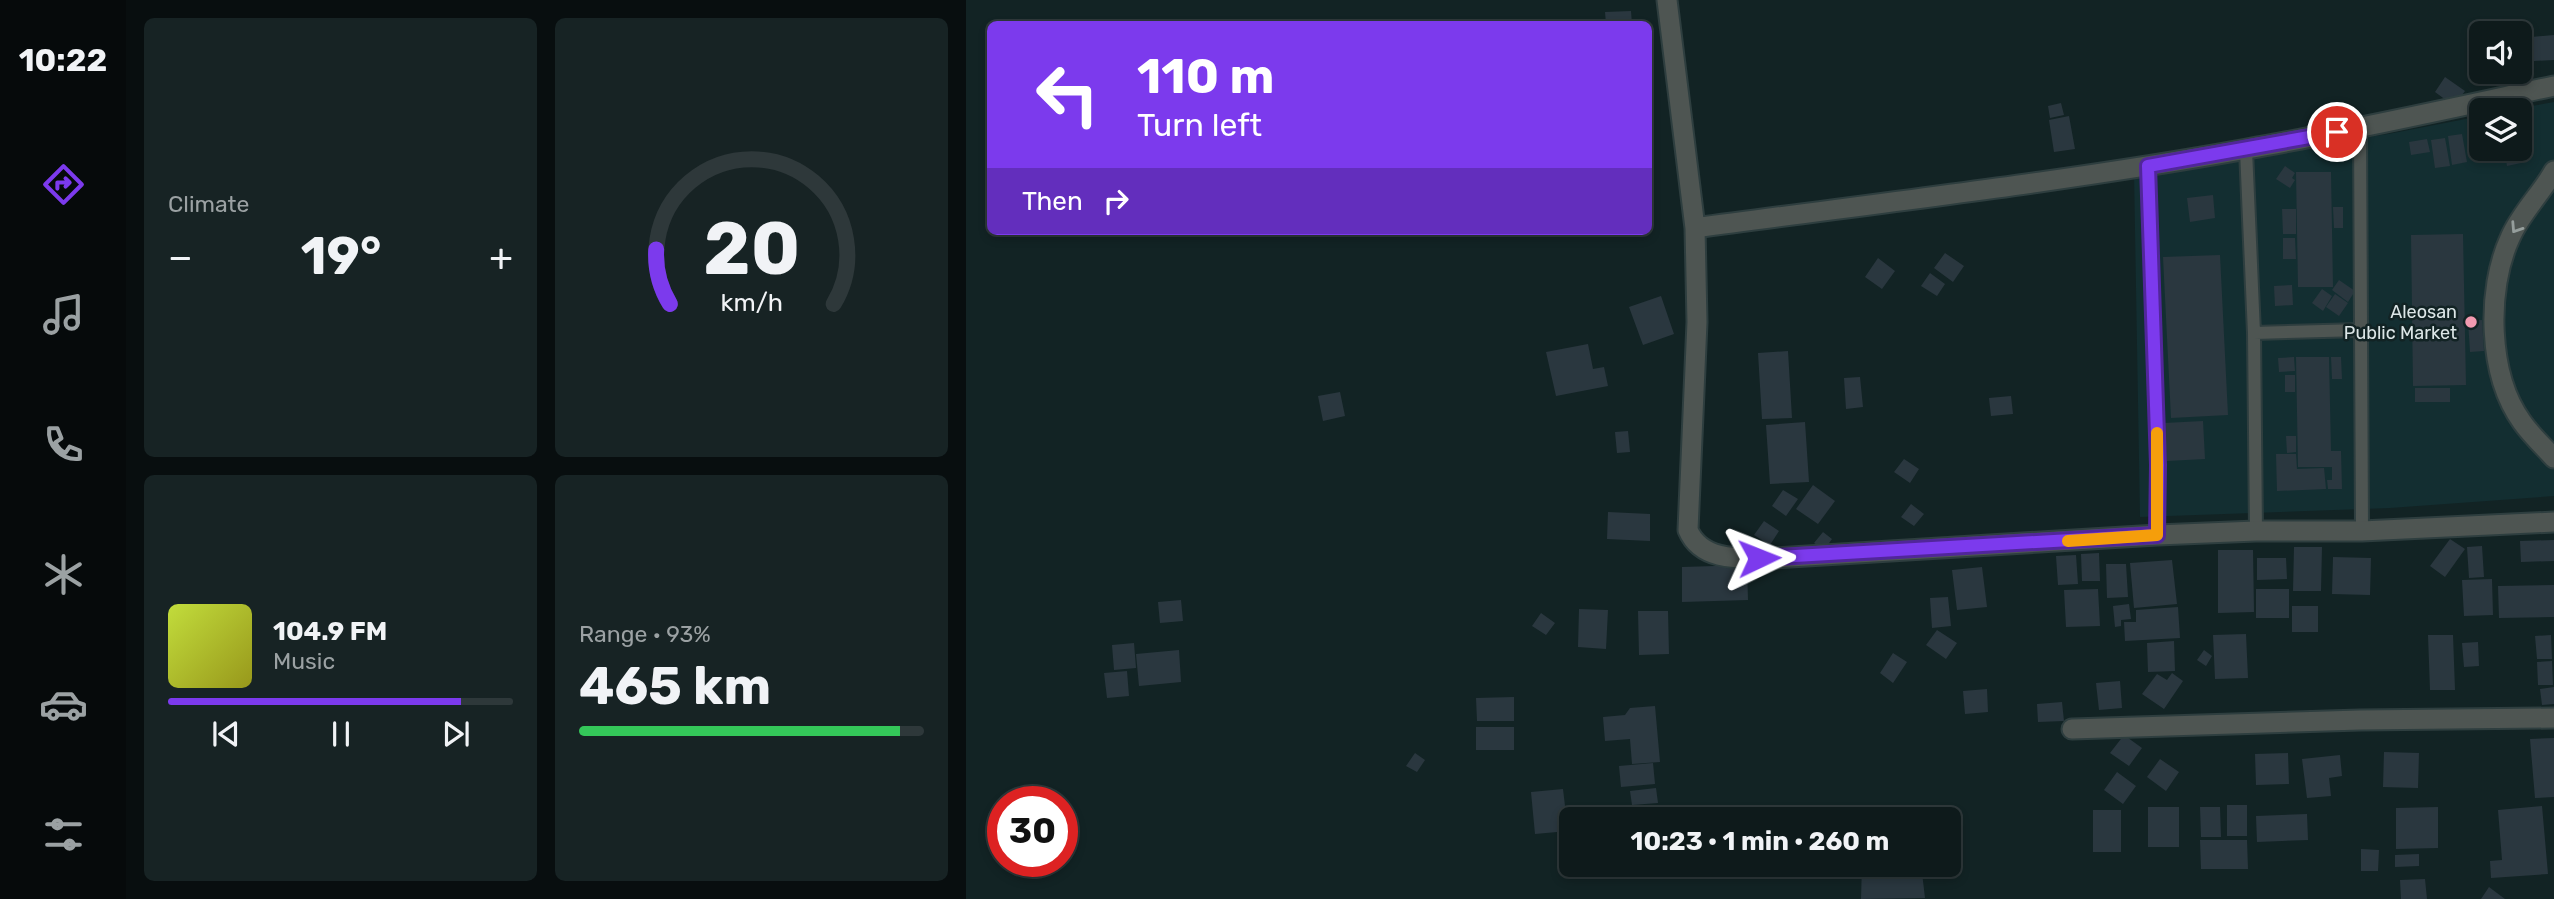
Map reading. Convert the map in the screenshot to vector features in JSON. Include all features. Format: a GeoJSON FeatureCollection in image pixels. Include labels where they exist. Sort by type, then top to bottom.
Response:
{"type":"FeatureCollection","features":[{"type":"Feature","properties":{"kind":"street"},"geometry":{"type":"LineString","coordinates":[[1667,0],[1695,228],[1697,322],[1688,530],[1692,541],[1699,548],[1710,554],[1774,558],[2157,535],[2362,531],[2554,522]]}},
{"type":"Feature","properties":{"kind":"street"},"geometry":{"type":"LineString","coordinates":[[1695,228],[2148,166],[2246,150],[2554,86]]}},
{"type":"Feature","properties":{"kind":"street"},"geometry":{"type":"LineString","coordinates":[[2554,171],[2510,236],[2496,275],[2495,319],[2498,372],[2521,422],[2554,458]]}},
{"type":"Feature","properties":{"kind":"street"},"geometry":{"type":"LineString","coordinates":[[2072,729],[2360,720],[2554,718]]}},
{"type":"Feature","properties":{"kind":"lane"},"geometry":{"type":"LineString","coordinates":[[2360,128],[2362,531]]}},
{"type":"Feature","properties":{"kind":"lane"},"geometry":{"type":"LineString","coordinates":[[2246,150],[2254,333],[2256,531]]}},
{"type":"Feature","properties":{"kind":"lane"},"geometry":{"type":"LineString","coordinates":[[2148,166],[2158,465],[2157,535]]}},
{"type":"Feature","properties":{"kind":"lane"},"geometry":{"type":"LineString","coordinates":[[2254,333],[2361,330]]}},
{"type":"Feature","properties":{"kind":"shaded area"},"geometry":{"type":"Polygon","coordinates":[[[2554,102],[2554,496],[2390,508],[2140,517],[2134,172],[2388,134],[2469,118],[2469,161],[2532,161],[2532,106],[2554,102]]]}},
{"type":"Feature","properties":{"kind":"building"},"geometry":{"type":"Polygon","coordinates":[[[1631,11],[1632,21],[1606,21],[1605,12],[1631,11]]]}},
{"type":"Feature","properties":{"kind":"building"},"geometry":{"type":"Polygon","coordinates":[[[2554,35],[2554,60],[2534,61],[2532,37],[2554,35]]]}},
{"type":"Feature","properties":{"kind":"building"},"geometry":{"type":"Polygon","coordinates":[[[2445,77],[2465,91],[2454,106],[2435,92],[2445,77]]]}},
{"type":"Feature","properties":{"kind":"building"},"geometry":{"type":"Polygon","coordinates":[[[2061,103],[2064,115],[2050,118],[2048,106],[2061,103]]]}},
{"type":"Feature","properties":{"kind":"building"},"geometry":{"type":"Polygon","coordinates":[[[2069,116],[2075,149],[2054,152],[2049,120],[2069,116]]]}},
{"type":"Feature","properties":{"kind":"building"},"geometry":{"type":"Polygon","coordinates":[[[2462,134],[2467,162],[2452,165],[2448,136],[2462,134]]]}},
{"type":"Feature","properties":{"kind":"building"},"geometry":{"type":"Polygon","coordinates":[[[2445,138],[2450,166],[2435,168],[2431,140],[2445,138]]]}},
{"type":"Feature","properties":{"kind":"building"},"geometry":{"type":"Polygon","coordinates":[[[2427,139],[2430,152],[2411,155],[2409,142],[2427,139]]]}},
{"type":"Feature","properties":{"kind":"building"},"geometry":{"type":"Polygon","coordinates":[[[2506,161],[2521,161],[2521,163],[2507,166],[2506,161]]]}},
{"type":"Feature","properties":{"kind":"building"},"geometry":{"type":"Polygon","coordinates":[[[2285,166],[2295,173],[2292,178],[2295,180],[2290,188],[2276,179],[2285,166]]]}},
{"type":"Feature","properties":{"kind":"building"},"geometry":{"type":"Polygon","coordinates":[[[2296,172],[2331,172],[2333,287],[2298,287],[2296,172]]]}},
{"type":"Feature","properties":{"kind":"building"},"geometry":{"type":"Polygon","coordinates":[[[2213,195],[2215,218],[2190,222],[2187,198],[2213,195]]]}},
{"type":"Feature","properties":{"kind":"building"},"geometry":{"type":"Polygon","coordinates":[[[2333,207],[2343,207],[2343,228],[2334,228],[2333,207]]]}},
{"type":"Feature","properties":{"kind":"building"},"geometry":{"type":"Polygon","coordinates":[[[2282,209],[2296,209],[2296,234],[2283,234],[2282,209]]]}},
{"type":"Feature","properties":{"kind":"building"},"geometry":{"type":"Polygon","coordinates":[[[2463,234],[2466,385],[2413,386],[2411,235],[2463,234]]]}},
{"type":"Feature","properties":{"kind":"building"},"geometry":{"type":"Polygon","coordinates":[[[2283,238],[2295,238],[2296,259],[2283,259],[2283,238]]]}},
{"type":"Feature","properties":{"kind":"building"},"geometry":{"type":"Polygon","coordinates":[[[1945,253],[1964,266],[1953,282],[1934,268],[1945,253]]]}},
{"type":"Feature","properties":{"kind":"building"},"geometry":{"type":"Polygon","coordinates":[[[2220,255],[2228,415],[2171,418],[2163,257],[2220,255]]]}},
{"type":"Feature","properties":{"kind":"building"},"geometry":{"type":"Polygon","coordinates":[[[1878,258],[1895,271],[1882,289],[1865,277],[1878,258]]]}},
{"type":"Feature","properties":{"kind":"building"},"geometry":{"type":"Polygon","coordinates":[[[1930,273],[1945,284],[1937,296],[1921,286],[1930,273]]]}},
{"type":"Feature","properties":{"kind":"building"},"geometry":{"type":"Polygon","coordinates":[[[2339,280],[2355,291],[2348,302],[2332,290],[2339,280]]]}},
{"type":"Feature","properties":{"kind":"building"},"geometry":{"type":"Polygon","coordinates":[[[2292,285],[2293,305],[2275,306],[2274,286],[2292,285]]]}},
{"type":"Feature","properties":{"kind":"building"},"geometry":{"type":"Polygon","coordinates":[[[2322,289],[2332,296],[2323,311],[2312,303],[2322,289]]]}},
{"type":"Feature","properties":{"kind":"building"},"geometry":{"type":"Polygon","coordinates":[[[2335,294],[2348,303],[2339,316],[2326,307],[2335,294]]]}},
{"type":"Feature","properties":{"kind":"building"},"geometry":{"type":"Polygon","coordinates":[[[1661,296],[1674,334],[1643,345],[1629,307],[1661,296]]]}},
{"type":"Feature","properties":{"kind":"building"},"geometry":{"type":"Polygon","coordinates":[[[2482,320],[2484,351],[2470,352],[2468,321],[2482,320]]]}},
{"type":"Feature","properties":{"kind":"building"},"geometry":{"type":"Polygon","coordinates":[[[1588,344],[1593,369],[1604,367],[1608,386],[1556,396],[1546,352],[1588,344]]]}},
{"type":"Feature","properties":{"kind":"building"},"geometry":{"type":"Polygon","coordinates":[[[1788,351],[1792,418],[1762,419],[1758,353],[1788,351]]]}},
{"type":"Feature","properties":{"kind":"building"},"geometry":{"type":"Polygon","coordinates":[[[2294,357],[2295,371],[2279,372],[2278,358],[2294,357]]]}},
{"type":"Feature","properties":{"kind":"building"},"geometry":{"type":"Polygon","coordinates":[[[2296,357],[2329,357],[2331,451],[2341,451],[2342,489],[2328,489],[2327,480],[2332,480],[2332,467],[2298,467],[2296,357]]]}},
{"type":"Feature","properties":{"kind":"building"},"geometry":{"type":"Polygon","coordinates":[[[2331,357],[2341,357],[2342,379],[2332,379],[2331,357]]]}},
{"type":"Feature","properties":{"kind":"building"},"geometry":{"type":"Polygon","coordinates":[[[2285,375],[2295,375],[2295,392],[2285,392],[2285,375]]]}},
{"type":"Feature","properties":{"kind":"building"},"geometry":{"type":"Polygon","coordinates":[[[1860,377],[1863,407],[1846,409],[1844,378],[1860,377]]]}},
{"type":"Feature","properties":{"kind":"building"},"geometry":{"type":"Polygon","coordinates":[[[2415,388],[2450,388],[2450,402],[2415,402],[2415,388]]]}},
{"type":"Feature","properties":{"kind":"building"},"geometry":{"type":"Polygon","coordinates":[[[1340,392],[1345,416],[1323,421],[1318,396],[1340,392]]]}},
{"type":"Feature","properties":{"kind":"building"},"geometry":{"type":"Polygon","coordinates":[[[2011,396],[2013,414],[1991,416],[1989,398],[2011,396]]]}},
{"type":"Feature","properties":{"kind":"building"},"geometry":{"type":"Polygon","coordinates":[[[2203,421],[2205,459],[2167,461],[2164,423],[2203,421]]]}},
{"type":"Feature","properties":{"kind":"building"},"geometry":{"type":"Polygon","coordinates":[[[1805,422],[1809,482],[1770,484],[1766,425],[1805,422]]]}},
{"type":"Feature","properties":{"kind":"building"},"geometry":{"type":"Polygon","coordinates":[[[1628,431],[1630,452],[1617,453],[1615,432],[1628,431]]]}},
{"type":"Feature","properties":{"kind":"building"},"geometry":{"type":"Polygon","coordinates":[[[2286,436],[2296,436],[2296,452],[2287,453],[2286,436]]]}},
{"type":"Feature","properties":{"kind":"building"},"geometry":{"type":"Polygon","coordinates":[[[2276,454],[2296,454],[2297,469],[2324,468],[2326,489],[2277,491],[2276,454]]]}},
{"type":"Feature","properties":{"kind":"building"},"geometry":{"type":"Polygon","coordinates":[[[1904,459],[1919,469],[1910,483],[1894,472],[1904,459]]]}},
{"type":"Feature","properties":{"kind":"building"},"geometry":{"type":"Polygon","coordinates":[[[1813,485],[1835,501],[1818,524],[1796,509],[1813,485]]]}},
{"type":"Feature","properties":{"kind":"building"},"geometry":{"type":"Polygon","coordinates":[[[1783,490],[1798,499],[1786,516],[1772,506],[1783,490]]]}},
{"type":"Feature","properties":{"kind":"building"},"geometry":{"type":"Polygon","coordinates":[[[1911,504],[1924,514],[1914,526],[1901,517],[1911,504]]]}},
{"type":"Feature","properties":{"kind":"building"},"geometry":{"type":"Polygon","coordinates":[[[1608,512],[1650,514],[1650,541],[1607,539],[1608,512]]]}},
{"type":"Feature","properties":{"kind":"building"},"geometry":{"type":"Polygon","coordinates":[[[1764,521],[1779,531],[1770,545],[1754,535],[1764,521]]]}},
{"type":"Feature","properties":{"kind":"building"},"geometry":{"type":"Polygon","coordinates":[[[1823,532],[1832,539],[1824,550],[1814,543],[1823,532]]]}},
{"type":"Feature","properties":{"kind":"building"},"geometry":{"type":"Polygon","coordinates":[[[2450,539],[2465,549],[2445,577],[2430,566],[2450,539]]]}},
{"type":"Feature","properties":{"kind":"building"},"geometry":{"type":"Polygon","coordinates":[[[2554,540],[2554,561],[2521,562],[2520,541],[2554,540]]]}},
{"type":"Feature","properties":{"kind":"building"},"geometry":{"type":"Polygon","coordinates":[[[2482,546],[2484,577],[2469,578],[2467,547],[2482,546]]]}},
{"type":"Feature","properties":{"kind":"building"},"geometry":{"type":"Polygon","coordinates":[[[2294,547],[2322,547],[2321,591],[2293,591],[2294,547]]]}},
{"type":"Feature","properties":{"kind":"building"},"geometry":{"type":"Polygon","coordinates":[[[2218,550],[2253,550],[2254,612],[2218,613],[2218,550]]]}},
{"type":"Feature","properties":{"kind":"building"},"geometry":{"type":"Polygon","coordinates":[[[2099,553],[2100,581],[2082,581],[2081,554],[2099,553]]]}},
{"type":"Feature","properties":{"kind":"building"},"geometry":{"type":"Polygon","coordinates":[[[2076,555],[2078,584],[2058,585],[2056,556],[2076,555]]]}},
{"type":"Feature","properties":{"kind":"building"},"geometry":{"type":"Polygon","coordinates":[[[2333,557],[2371,558],[2370,595],[2332,594],[2333,557]]]}},
{"type":"Feature","properties":{"kind":"building"},"geometry":{"type":"Polygon","coordinates":[[[2257,558],[2286,558],[2287,579],[2257,580],[2257,558]]]}},
{"type":"Feature","properties":{"kind":"building"},"geometry":{"type":"Polygon","coordinates":[[[2172,560],[2177,604],[2134,608],[2130,563],[2172,560]]]}},
{"type":"Feature","properties":{"kind":"building"},"geometry":{"type":"Polygon","coordinates":[[[2106,564],[2126,564],[2128,597],[2107,598],[2106,564]]]}},
{"type":"Feature","properties":{"kind":"building"},"geometry":{"type":"Polygon","coordinates":[[[1747,565],[1748,600],[1682,602],[1682,567],[1747,565]]]}},
{"type":"Feature","properties":{"kind":"building"},"geometry":{"type":"Polygon","coordinates":[[[1982,567],[1987,607],[1957,610],[1952,570],[1982,567]]]}},
{"type":"Feature","properties":{"kind":"building"},"geometry":{"type":"Polygon","coordinates":[[[2492,579],[2493,615],[2464,616],[2462,580],[2492,579]]]}},
{"type":"Feature","properties":{"kind":"building"},"geometry":{"type":"Polygon","coordinates":[[[2554,585],[2554,617],[2499,618],[2498,586],[2554,585]]]}},
{"type":"Feature","properties":{"kind":"building"},"geometry":{"type":"Polygon","coordinates":[[[2098,589],[2100,626],[2066,627],[2064,590],[2098,589]]]}},
{"type":"Feature","properties":{"kind":"building"},"geometry":{"type":"Polygon","coordinates":[[[2256,589],[2289,589],[2289,618],[2256,618],[2256,589]]]}},
{"type":"Feature","properties":{"kind":"building"},"geometry":{"type":"Polygon","coordinates":[[[1948,597],[1951,626],[1932,628],[1930,598],[1948,597]]]}},
{"type":"Feature","properties":{"kind":"building"},"geometry":{"type":"Polygon","coordinates":[[[1181,600],[1183,621],[1160,623],[1158,602],[1181,600]]]}},
{"type":"Feature","properties":{"kind":"building"},"geometry":{"type":"Polygon","coordinates":[[[2129,604],[2131,619],[2121,620],[2121,626],[2115,627],[2113,606],[2129,604]]]}},
{"type":"Feature","properties":{"kind":"building"},"geometry":{"type":"Polygon","coordinates":[[[2292,606],[2318,606],[2318,632],[2292,632],[2292,606]]]}},
{"type":"Feature","properties":{"kind":"building"},"geometry":{"type":"Polygon","coordinates":[[[2178,607],[2180,638],[2125,641],[2124,622],[2136,622],[2136,610],[2178,607]]]}},
{"type":"Feature","properties":{"kind":"building"},"geometry":{"type":"Polygon","coordinates":[[[1579,609],[1608,610],[1606,649],[1578,647],[1579,609]]]}},
{"type":"Feature","properties":{"kind":"building"},"geometry":{"type":"Polygon","coordinates":[[[1638,611],[1668,611],[1669,654],[1639,655],[1638,611]]]}},
{"type":"Feature","properties":{"kind":"building"},"geometry":{"type":"Polygon","coordinates":[[[1541,613],[1555,623],[1546,635],[1532,626],[1541,613]]]}},
{"type":"Feature","properties":{"kind":"building"},"geometry":{"type":"Polygon","coordinates":[[[1937,630],[1957,643],[1946,659],[1926,645],[1937,630]]]}},
{"type":"Feature","properties":{"kind":"building"},"geometry":{"type":"Polygon","coordinates":[[[2246,634],[2248,678],[2215,679],[2213,635],[2246,634]]]}},
{"type":"Feature","properties":{"kind":"building"},"geometry":{"type":"Polygon","coordinates":[[[2428,635],[2453,635],[2455,690],[2430,690],[2428,635]]]}},
{"type":"Feature","properties":{"kind":"building"},"geometry":{"type":"Polygon","coordinates":[[[2551,635],[2552,659],[2537,659],[2535,636],[2551,635]]]}},
{"type":"Feature","properties":{"kind":"building"},"geometry":{"type":"Polygon","coordinates":[[[2174,641],[2175,671],[2148,672],[2147,643],[2174,641]]]}},
{"type":"Feature","properties":{"kind":"building"},"geometry":{"type":"Polygon","coordinates":[[[2478,642],[2479,666],[2464,667],[2462,643],[2478,642]]]}},
{"type":"Feature","properties":{"kind":"building"},"geometry":{"type":"Polygon","coordinates":[[[1134,643],[1136,668],[1114,670],[1112,645],[1134,643]]]}},
{"type":"Feature","properties":{"kind":"building"},"geometry":{"type":"Polygon","coordinates":[[[1179,650],[1181,682],[1139,686],[1136,654],[1179,650]]]}},
{"type":"Feature","properties":{"kind":"building"},"geometry":{"type":"Polygon","coordinates":[[[2204,650],[2212,656],[2206,666],[2197,660],[2204,650]]]}},
{"type":"Feature","properties":{"kind":"building"},"geometry":{"type":"Polygon","coordinates":[[[1893,653],[1907,662],[1893,683],[1880,673],[1893,653]]]}},
{"type":"Feature","properties":{"kind":"building"},"geometry":{"type":"Polygon","coordinates":[[[2552,661],[2553,685],[2538,685],[2537,662],[2552,661]]]}},
{"type":"Feature","properties":{"kind":"building"},"geometry":{"type":"Polygon","coordinates":[[[1127,671],[1129,696],[1107,698],[1104,673],[1127,671]]]}},
{"type":"Feature","properties":{"kind":"building"},"geometry":{"type":"Polygon","coordinates":[[[2172,673],[2183,681],[2164,709],[2142,694],[2157,674],[2167,680],[2172,673]]]}},
{"type":"Feature","properties":{"kind":"building"},"geometry":{"type":"Polygon","coordinates":[[[2120,681],[2122,708],[2099,710],[2096,683],[2120,681]]]}},
{"type":"Feature","properties":{"kind":"building"},"geometry":{"type":"Polygon","coordinates":[[[2554,687],[2554,704],[2542,705],[2540,689],[2554,687]]]}},
{"type":"Feature","properties":{"kind":"building"},"geometry":{"type":"Polygon","coordinates":[[[1987,689],[1988,712],[1965,714],[1963,691],[1987,689]]]}},
{"type":"Feature","properties":{"kind":"building"},"geometry":{"type":"Polygon","coordinates":[[[1514,697],[1514,721],[1477,721],[1476,698],[1514,697]]]}},
{"type":"Feature","properties":{"kind":"building"},"geometry":{"type":"Polygon","coordinates":[[[2062,702],[2064,721],[2038,722],[2037,704],[2062,702]]]}},
{"type":"Feature","properties":{"kind":"building"},"geometry":{"type":"Polygon","coordinates":[[[1655,706],[1660,762],[1632,764],[1630,739],[1605,741],[1603,717],[1625,715],[1630,708],[1655,706]]]}},
{"type":"Feature","properties":{"kind":"building"},"geometry":{"type":"Polygon","coordinates":[[[1476,727],[1514,727],[1514,750],[1476,750],[1476,727]]]}},
{"type":"Feature","properties":{"kind":"building"},"geometry":{"type":"Polygon","coordinates":[[[2124,735],[2142,748],[2129,766],[2110,753],[2124,735]]]}},
{"type":"Feature","properties":{"kind":"building"},"geometry":{"type":"Polygon","coordinates":[[[2554,738],[2554,797],[2535,798],[2530,739],[2554,738]]]}},
{"type":"Feature","properties":{"kind":"building"},"geometry":{"type":"Polygon","coordinates":[[[2384,752],[2419,753],[2418,788],[2383,787],[2384,752]]]}},
{"type":"Feature","properties":{"kind":"building"},"geometry":{"type":"Polygon","coordinates":[[[1415,753],[1425,760],[1417,772],[1406,766],[1415,753]]]}},
{"type":"Feature","properties":{"kind":"building"},"geometry":{"type":"Polygon","coordinates":[[[2288,753],[2289,784],[2256,785],[2255,754],[2288,753]]]}},
{"type":"Feature","properties":{"kind":"building"},"geometry":{"type":"Polygon","coordinates":[[[2340,755],[2342,776],[2329,778],[2331,796],[2307,798],[2302,759],[2340,755]]]}},
{"type":"Feature","properties":{"kind":"building"},"geometry":{"type":"Polygon","coordinates":[[[2160,759],[2179,772],[2166,791],[2147,777],[2160,759]]]}},
{"type":"Feature","properties":{"kind":"building"},"geometry":{"type":"Polygon","coordinates":[[[1653,763],[1655,784],[1621,787],[1619,766],[1653,763]]]}},
{"type":"Feature","properties":{"kind":"building"},"geometry":{"type":"Polygon","coordinates":[[[2117,772],[2136,786],[2123,804],[2104,790],[2117,772]]]}},
{"type":"Feature","properties":{"kind":"building"},"geometry":{"type":"Polygon","coordinates":[[[1656,788],[1658,803],[1632,805],[1630,791],[1656,788]]]}},
{"type":"Feature","properties":{"kind":"building"},"geometry":{"type":"Polygon","coordinates":[[[1563,789],[1565,807],[1559,807],[1559,832],[1535,834],[1531,792],[1563,789]]]}},
{"type":"Feature","properties":{"kind":"building"},"geometry":{"type":"Polygon","coordinates":[[[2227,805],[2247,805],[2247,836],[2227,836],[2227,805]]]}},
{"type":"Feature","properties":{"kind":"building"},"geometry":{"type":"Polygon","coordinates":[[[2542,806],[2548,874],[2491,878],[2490,861],[2502,860],[2498,810],[2542,806]]]}},
{"type":"Feature","properties":{"kind":"building"},"geometry":{"type":"Polygon","coordinates":[[[2148,807],[2179,807],[2179,847],[2148,847],[2148,807]]]}},
{"type":"Feature","properties":{"kind":"building"},"geometry":{"type":"Polygon","coordinates":[[[2200,807],[2220,807],[2221,837],[2201,837],[2200,807]]]}},
{"type":"Feature","properties":{"kind":"building"},"geometry":{"type":"Polygon","coordinates":[[[2438,807],[2438,848],[2396,849],[2396,808],[2438,807]]]}},
{"type":"Feature","properties":{"kind":"building"},"geometry":{"type":"Polygon","coordinates":[[[2093,810],[2121,810],[2121,852],[2093,852],[2093,810]]]}},
{"type":"Feature","properties":{"kind":"building"},"geometry":{"type":"Polygon","coordinates":[[[2307,814],[2308,840],[2257,842],[2256,816],[2307,814]]]}},
{"type":"Feature","properties":{"kind":"building"},"geometry":{"type":"Polygon","coordinates":[[[2200,840],[2247,840],[2248,869],[2201,869],[2200,840]]]}},
{"type":"Feature","properties":{"kind":"building"},"geometry":{"type":"Polygon","coordinates":[[[2361,849],[2379,850],[2378,871],[2361,871],[2361,849]]]}},
{"type":"Feature","properties":{"kind":"building"},"geometry":{"type":"Polygon","coordinates":[[[2419,854],[2419,866],[2395,867],[2395,855],[2419,854]]]}},
{"type":"Feature","properties":{"kind":"building"},"geometry":{"type":"Polygon","coordinates":[[[1862,877],[1923,877],[1925,898],[1861,899],[1862,877]]]}},
{"type":"Feature","properties":{"kind":"building"},"geometry":{"type":"Polygon","coordinates":[[[2425,879],[2427,899],[2401,899],[2400,880],[2425,879]]]}},
{"type":"Feature","properties":{"kind":"building"},"geometry":{"type":"Polygon","coordinates":[[[2489,887],[2505,899],[2481,899],[2489,887]]]}},
{"type":"Feature","properties":{"kind":"slow traffic"},"geometry":{"type":"LineString","coordinates":[[2068,541],[2157,535],[2157,433]]}},
{"type":"Feature","properties":{"kind":"place","name":"Aleosan Public Market"},"geometry":{"type":"Point","coordinates":[2471,322]}},
{"type":"Feature","properties":{"kind":"route"},"geometry":{"type":"LineString","coordinates":[[1759,558],[2157,535],[2158,465],[2148,166],[2337,132]]}}]}
